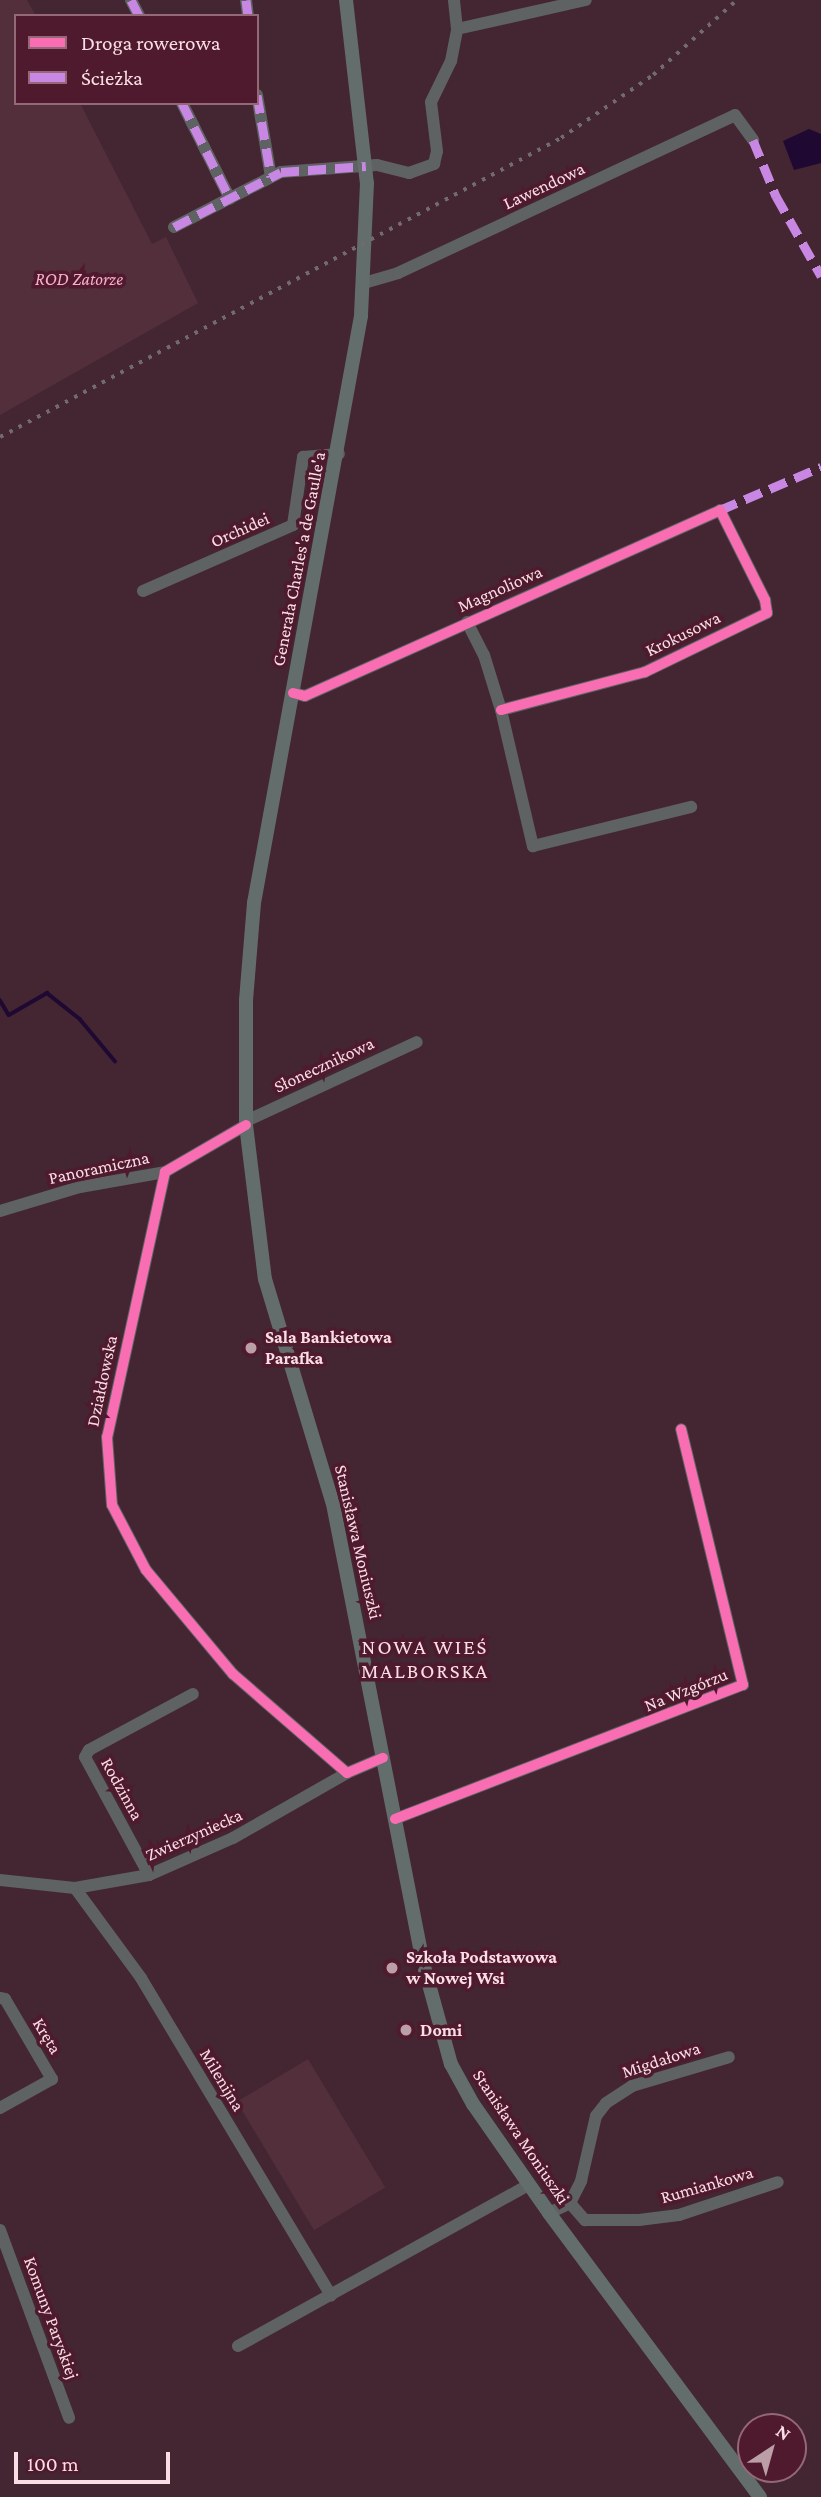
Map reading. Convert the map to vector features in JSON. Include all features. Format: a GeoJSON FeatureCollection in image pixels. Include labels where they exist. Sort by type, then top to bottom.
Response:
{"type":"FeatureCollection","features":[{"type":"Feature","properties":{"kind":"main road","name":"Generała Charles'a de Gaulle'a"},"geometry":{"type":"LineString","coordinates":[[246,1123],[246,1000],[254,903],[339,454],[364,284],[366,166],[346,0]]}},
{"type":"Feature","properties":{"kind":"main road","name":"Stanisława Moniuszki"},"geometry":{"type":"LineString","coordinates":[[246,1123],[265,1279],[332,1504],[422,1959],[451,2064],[529,2185],[760,2497]]}},
{"type":"Feature","properties":{"kind":"street"},"geometry":{"type":"LineString","coordinates":[[174,227],[281,172],[366,166],[410,173],[438,160],[430,102],[449,67],[457,29],[454,0]]}},
{"type":"Feature","properties":{"kind":"street"},"geometry":{"type":"LineString","coordinates":[[457,29],[586,0]]}},
{"type":"Feature","properties":{"kind":"street"},"geometry":{"type":"LineString","coordinates":[[183,105],[230,199]]}},
{"type":"Feature","properties":{"kind":"street"},"geometry":{"type":"LineString","coordinates":[[259,105],[271,177]]}},
{"type":"Feature","properties":{"kind":"street","name":"Lawendowa"},"geometry":{"type":"LineString","coordinates":[[364,284],[405,270],[735,115],[753,140]]}},
{"type":"Feature","properties":{"kind":"street","name":"Orchidei"},"geometry":{"type":"LineString","coordinates":[[143,591],[293,525],[303,457],[339,454]]}},
{"type":"Feature","properties":{"kind":"street","name":"Magnoliowa"},"geometry":{"type":"LineString","coordinates":[[293,693],[305,695],[720,510]]}},
{"type":"Feature","properties":{"kind":"street","name":"Krokusowa"},"geometry":{"type":"LineString","coordinates":[[501,709],[645,671],[766,613],[765,600],[720,510]]}},
{"type":"Feature","properties":{"kind":"street"},"geometry":{"type":"LineString","coordinates":[[467,622],[501,709],[533,846],[691,807]]}},
{"type":"Feature","properties":{"kind":"street","name":"Słonecznikowa"},"geometry":{"type":"LineString","coordinates":[[246,1123],[417,1042]]}},
{"type":"Feature","properties":{"kind":"street"},"geometry":{"type":"LineString","coordinates":[[165,1172],[246,1123]]}},
{"type":"Feature","properties":{"kind":"street","name":"Panoramiczna"},"geometry":{"type":"LineString","coordinates":[[0,1211],[80,1186],[165,1172]]}},
{"type":"Feature","properties":{"kind":"street","name":"Działdowska"},"geometry":{"type":"LineString","coordinates":[[165,1172],[107,1437],[112,1505],[146,1570],[204,1644],[347,1773]]}},
{"type":"Feature","properties":{"kind":"street","name":"Na Wzgórzu"},"geometry":{"type":"LineString","coordinates":[[395,1819],[743,1685],[681,1429]]}},
{"type":"Feature","properties":{"kind":"street","name":"Rodzinna"},"geometry":{"type":"LineString","coordinates":[[149,1875],[85,1758],[89,1750],[193,1694]]}},
{"type":"Feature","properties":{"kind":"street"},"geometry":{"type":"LineString","coordinates":[[347,1773],[383,1758]]}},
{"type":"Feature","properties":{"kind":"street","name":"Zwierzyniecka"},"geometry":{"type":"LineString","coordinates":[[0,1880],[75,1888],[149,1875],[233,1838],[347,1773]]}},
{"type":"Feature","properties":{"kind":"street","name":"Milenijna"},"geometry":{"type":"LineString","coordinates":[[75,1888],[141,1978],[331,2296]]}},
{"type":"Feature","properties":{"kind":"street","name":"Kręta"},"geometry":{"type":"LineString","coordinates":[[0,1998],[5,1998],[52,2079],[0,2108]]}},
{"type":"Feature","properties":{"kind":"street","name":"Migdałowa"},"geometry":{"type":"LineString","coordinates":[[570,2203],[581,2180],[596,2116],[606,2103],[632,2086],[729,2057]]}},
{"type":"Feature","properties":{"kind":"street","name":"Rumiankowa"},"geometry":{"type":"LineString","coordinates":[[570,2203],[585,2220],[639,2220],[679,2215],[778,2182]]}},
{"type":"Feature","properties":{"kind":"street"},"geometry":{"type":"LineString","coordinates":[[238,2346],[529,2185]]}},
{"type":"Feature","properties":{"kind":"street"},"geometry":{"type":"LineString","coordinates":[[549,2213],[570,2203]]}},
{"type":"Feature","properties":{"kind":"street","name":"Komuny Paryskiej"},"geometry":{"type":"LineString","coordinates":[[0,2230],[69,2418]]}},
{"type":"Feature","properties":{"kind":"green space","name":"ROD Zatorze"},"geometry":{"type":"Polygon","coordinates":[[[0,0],[27,0],[35,14],[14,14],[14,105],[81,105],[152,244],[166,237],[198,303],[0,415],[0,0]]]}},
{"type":"Feature","properties":{"kind":"green space"},"geometry":{"type":"Polygon","coordinates":[[[308,2059],[385,2188],[314,2230],[237,2102],[308,2059]]]}},
{"type":"Feature","properties":{"kind":"shaded area"},"geometry":{"type":"Polygon","coordinates":[[[809,129],[821,134],[821,163],[794,170],[783,141],[809,129]]]}},
{"type":"Feature","properties":{"kind":"waterway"},"geometry":{"type":"LineString","coordinates":[[0,1000],[9,1015],[47,993],[80,1019],[115,1061]]}},
{"type":"Feature","properties":{"kind":"railway"},"geometry":{"type":"LineString","coordinates":[[0,437],[561,138],[653,75],[737,0]]}},
{"type":"Feature","properties":{"kind":"marked path"},"geometry":{"type":"LineString","coordinates":[[131,0],[138,14]]}},
{"type":"Feature","properties":{"kind":"marked path"},"geometry":{"type":"LineString","coordinates":[[246,0],[248,14]]}},
{"type":"Feature","properties":{"kind":"marked path"},"geometry":{"type":"LineString","coordinates":[[183,105],[230,199]]}},
{"type":"Feature","properties":{"kind":"marked path"},"geometry":{"type":"LineString","coordinates":[[259,105],[271,177]]}},
{"type":"Feature","properties":{"kind":"marked path"},"geometry":{"type":"LineString","coordinates":[[753,140],[776,196],[821,276]]}},
{"type":"Feature","properties":{"kind":"marked path"},"geometry":{"type":"LineString","coordinates":[[174,227],[281,172],[366,166]]}},
{"type":"Feature","properties":{"kind":"marked path"},"geometry":{"type":"LineString","coordinates":[[720,510],[821,467]]}},
{"type":"Feature","properties":{"kind":"cycle path"},"geometry":{"type":"LineString","coordinates":[[293,693],[305,696],[720,510],[765,600],[767,613],[645,672],[501,710]]}},
{"type":"Feature","properties":{"kind":"cycle path"},"geometry":{"type":"LineString","coordinates":[[246,1125],[165,1172],[107,1437],[112,1505],[146,1570],[233,1674],[347,1773],[383,1758]]}},
{"type":"Feature","properties":{"kind":"cycle path"},"geometry":{"type":"LineString","coordinates":[[395,1819],[743,1685],[681,1429]]}},
{"type":"Feature","properties":{"kind":"place","name":"Sala Bankietowa Parafka"},"geometry":{"type":"Point","coordinates":[251,1348]}},
{"type":"Feature","properties":{"kind":"place","name":"Szkoła Podstawowa w Nowej Wsi"},"geometry":{"type":"Point","coordinates":[392,1968]}},
{"type":"Feature","properties":{"kind":"place","name":"Domi"},"geometry":{"type":"Point","coordinates":[406,2030]}},
{"type":"Feature","properties":{"kind":"district","name":"NOWA WIEŚ MALBORSKA"},"geometry":{"type":"Point","coordinates":[425,1659]}}]}
